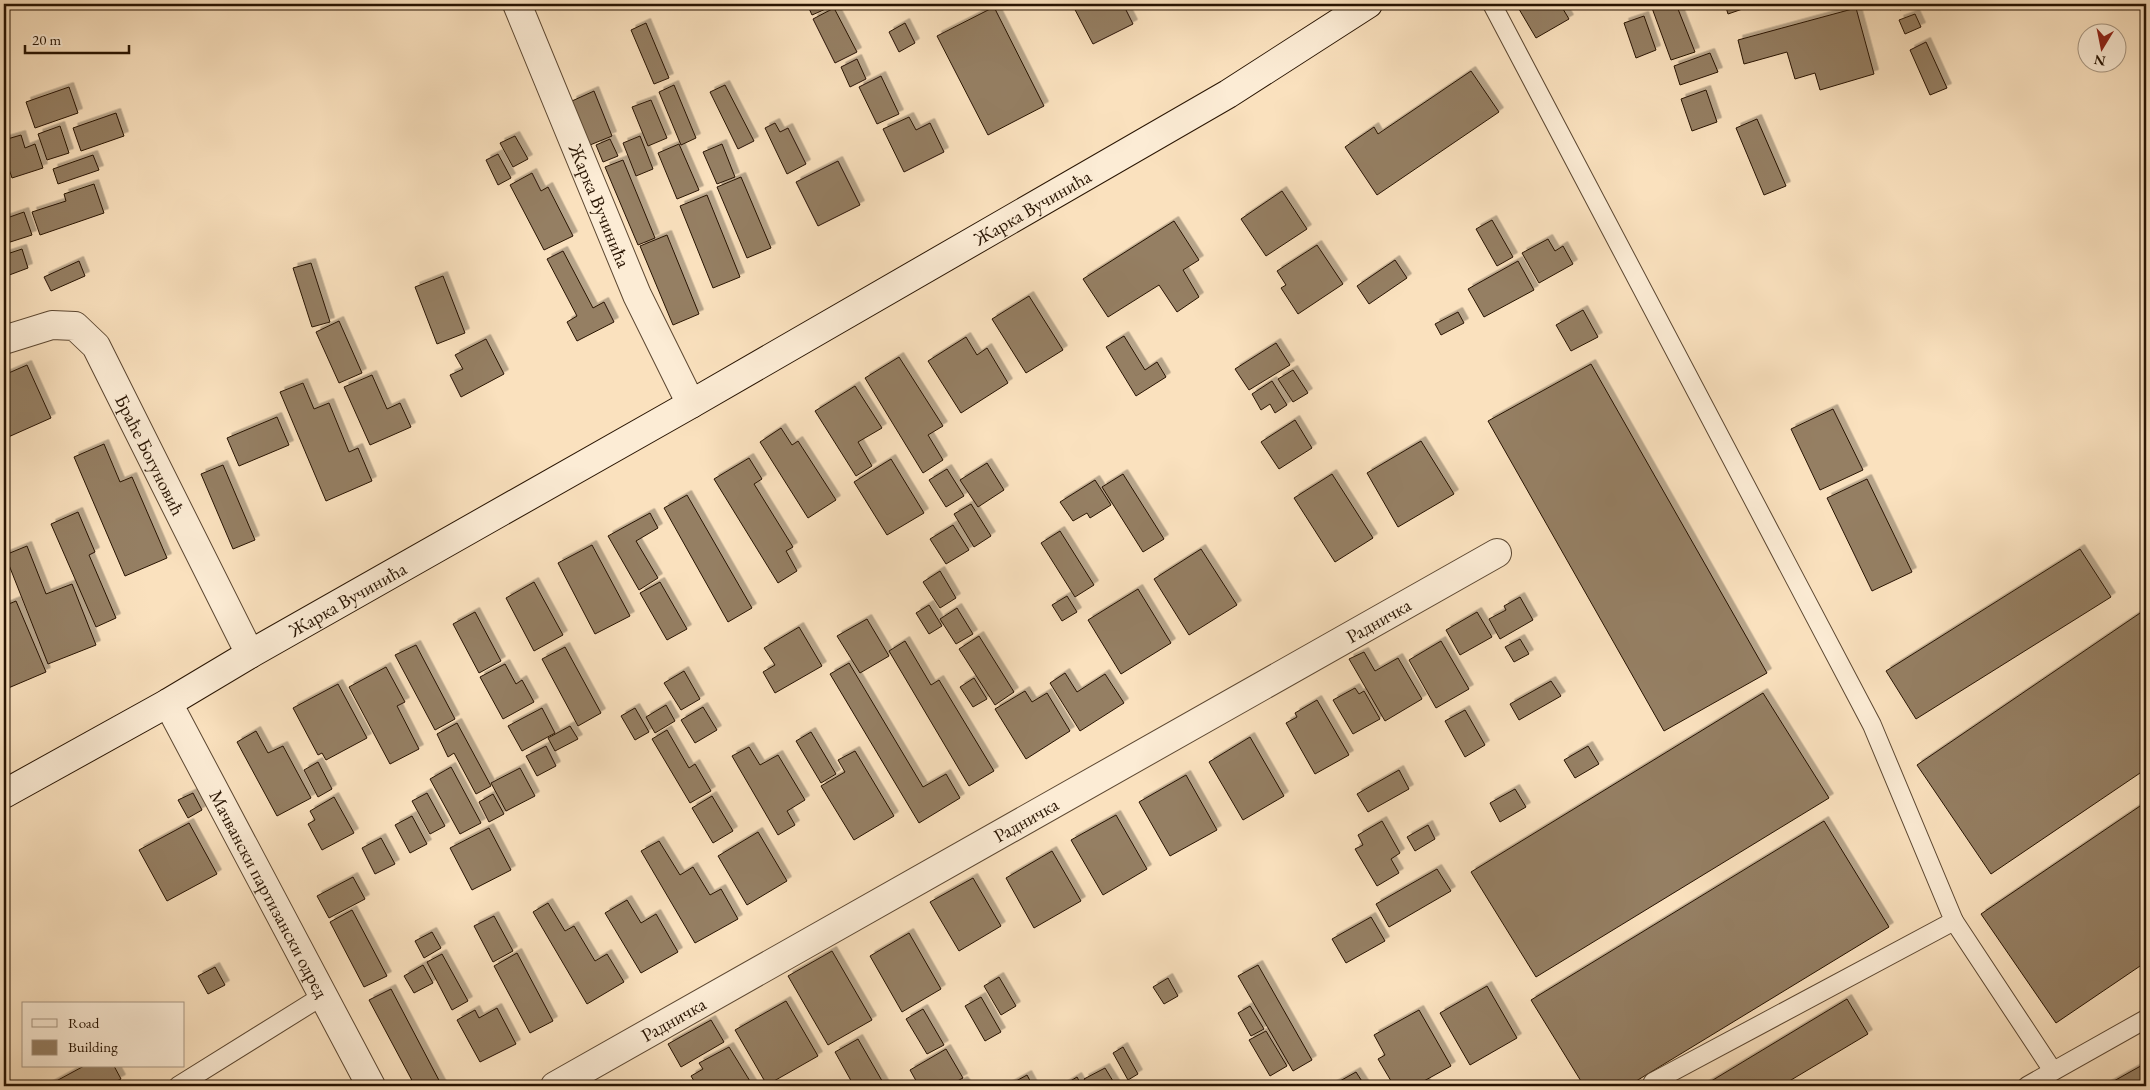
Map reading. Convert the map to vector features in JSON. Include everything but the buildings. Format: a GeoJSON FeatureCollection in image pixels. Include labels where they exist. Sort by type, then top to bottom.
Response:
{"type":"FeatureCollection","features":[{"type":"Feature","properties":{"kind":"street","name":"Жарка Вучинића"},"geometry":{"type":"LineString","coordinates":[[517,4],[637,295],[691,404]]}},
{"type":"Feature","properties":{"kind":"street","name":"Жарка Вучинића"},"geometry":{"type":"LineString","coordinates":[[4,794],[168,703],[250,654],[691,404],[1228,94],[1368,4]]}},
{"type":"Feature","properties":{"kind":"street","name":"Браће Богуновић"},"geometry":{"type":"LineString","coordinates":[[4,340],[52,325],[75,326],[96,346],[250,654]]}},
{"type":"Feature","properties":{"kind":"street","name":"Радничка"},"geometry":{"type":"LineString","coordinates":[[555,1086],[1497,553]]}},
{"type":"Feature","properties":{"kind":"street","name":"Мачвански партизански одред"},"geometry":{"type":"LineString","coordinates":[[168,703],[371,1086]]}},
{"type":"Feature","properties":{"kind":"lane"},"geometry":{"type":"LineString","coordinates":[[1492,4],[1872,725],[1954,921],[2053,1071]]}},
{"type":"Feature","properties":{"kind":"lane"},"geometry":{"type":"LineString","coordinates":[[1651,1086],[1652,1082],[1954,921]]}},
{"type":"Feature","properties":{"kind":"lane"},"geometry":{"type":"LineString","coordinates":[[178,1086],[324,995]]}},
{"type":"Feature","properties":{"kind":"lane"},"geometry":{"type":"LineString","coordinates":[[2027,1086],[2146,1018]]}}]}
